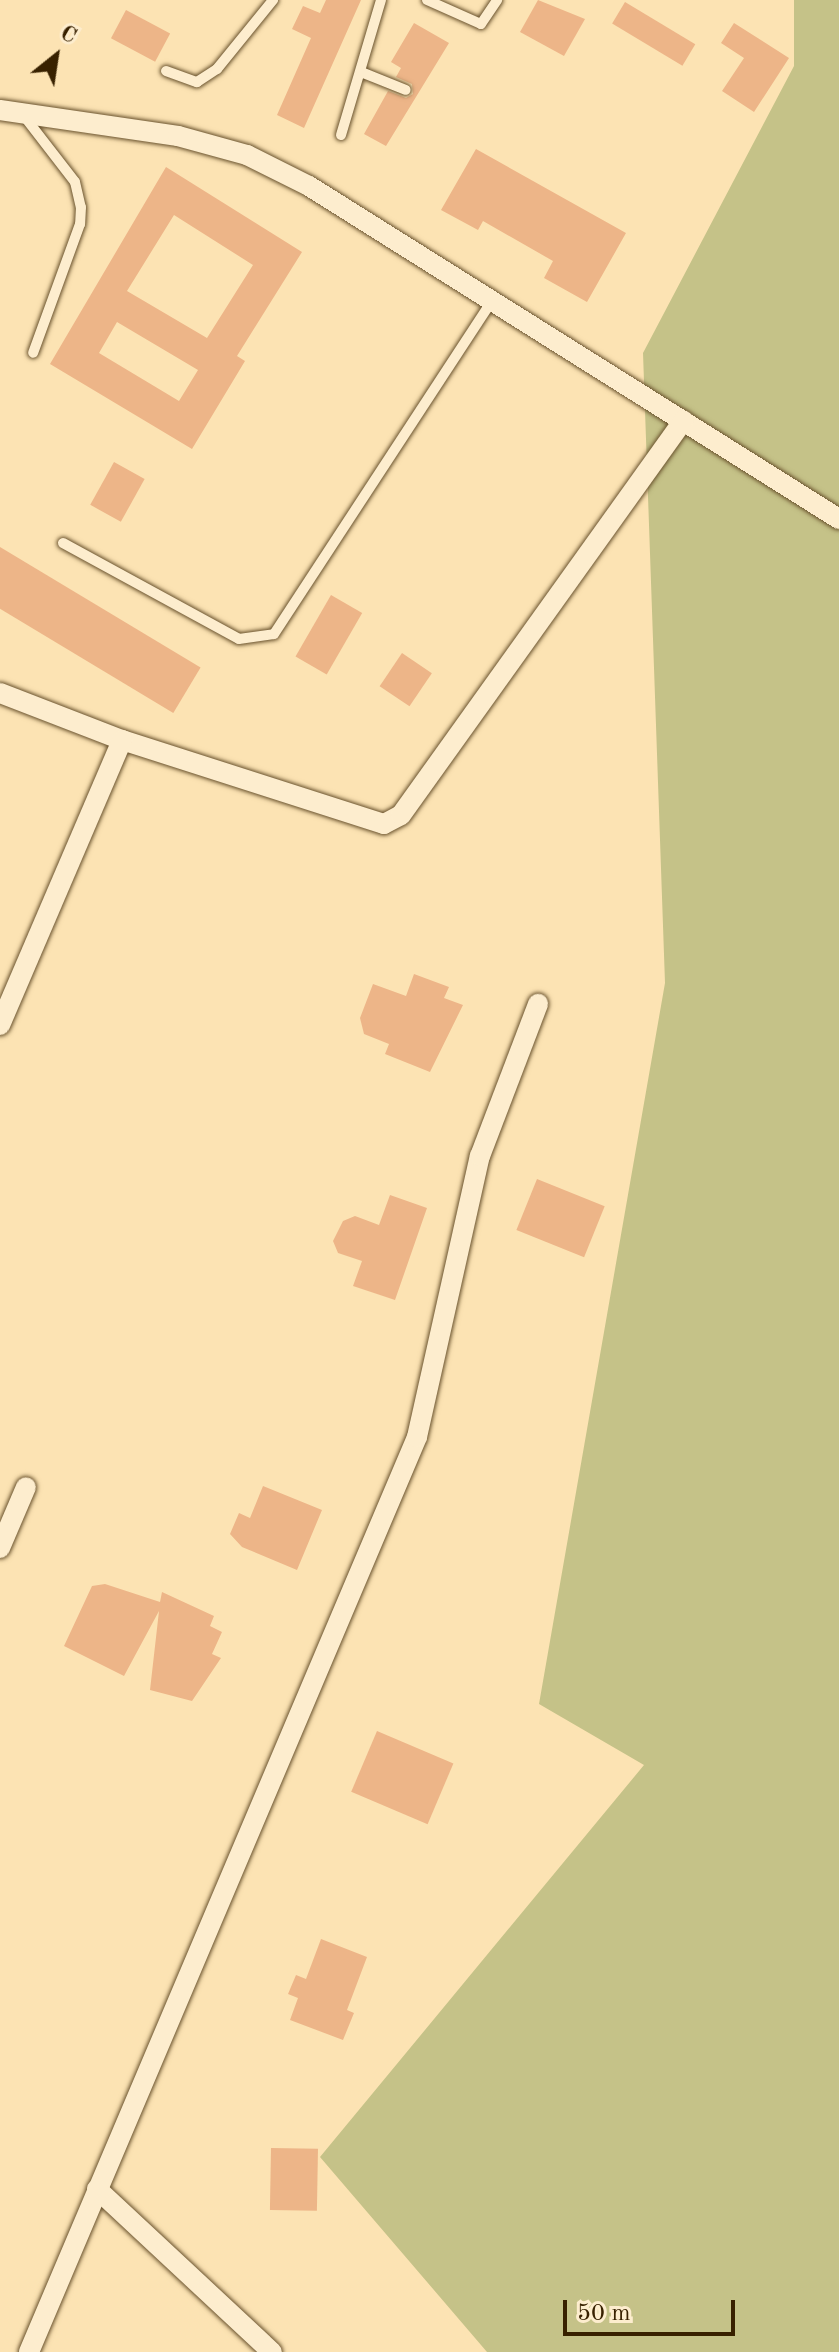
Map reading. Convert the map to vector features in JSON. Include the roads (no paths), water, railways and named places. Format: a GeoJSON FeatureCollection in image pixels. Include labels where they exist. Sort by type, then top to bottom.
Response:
{"type":"FeatureCollection","features":[{"type":"Feature","properties":{"kind":"street"},"geometry":{"type":"LineString","coordinates":[[0,110],[178,136],[247,155],[493,299],[839,519]]}},
{"type":"Feature","properties":{"kind":"street"},"geometry":{"type":"LineString","coordinates":[[0,693],[122,740],[384,824],[401,815],[683,421]]}},
{"type":"Feature","properties":{"kind":"street"},"geometry":{"type":"LineString","coordinates":[[0,1025],[122,740]]}},
{"type":"Feature","properties":{"kind":"street"},"geometry":{"type":"LineString","coordinates":[[29,2352],[417,1437],[480,1156],[538,1004]]}},
{"type":"Feature","properties":{"kind":"street"},"geometry":{"type":"LineString","coordinates":[[0,1548],[26,1487]]}},
{"type":"Feature","properties":{"kind":"street"},"geometry":{"type":"LineString","coordinates":[[97,2189],[272,2352]]}},
{"type":"Feature","properties":{"kind":"lane"},"geometry":{"type":"LineString","coordinates":[[166,71],[197,82],[217,69],[273,0]]}},
{"type":"Feature","properties":{"kind":"lane"},"geometry":{"type":"LineString","coordinates":[[341,135],[381,0]]}},
{"type":"Feature","properties":{"kind":"lane"},"geometry":{"type":"LineString","coordinates":[[427,0],[481,24],[497,0]]}},
{"type":"Feature","properties":{"kind":"lane"},"geometry":{"type":"LineString","coordinates":[[361,72],[406,90]]}},
{"type":"Feature","properties":{"kind":"lane"},"geometry":{"type":"LineString","coordinates":[[23,115],[75,182],[81,207],[80,224],[33,353]]}},
{"type":"Feature","properties":{"kind":"lane"},"geometry":{"type":"LineString","coordinates":[[63,543],[239,639],[274,634],[493,299]]}}]}
